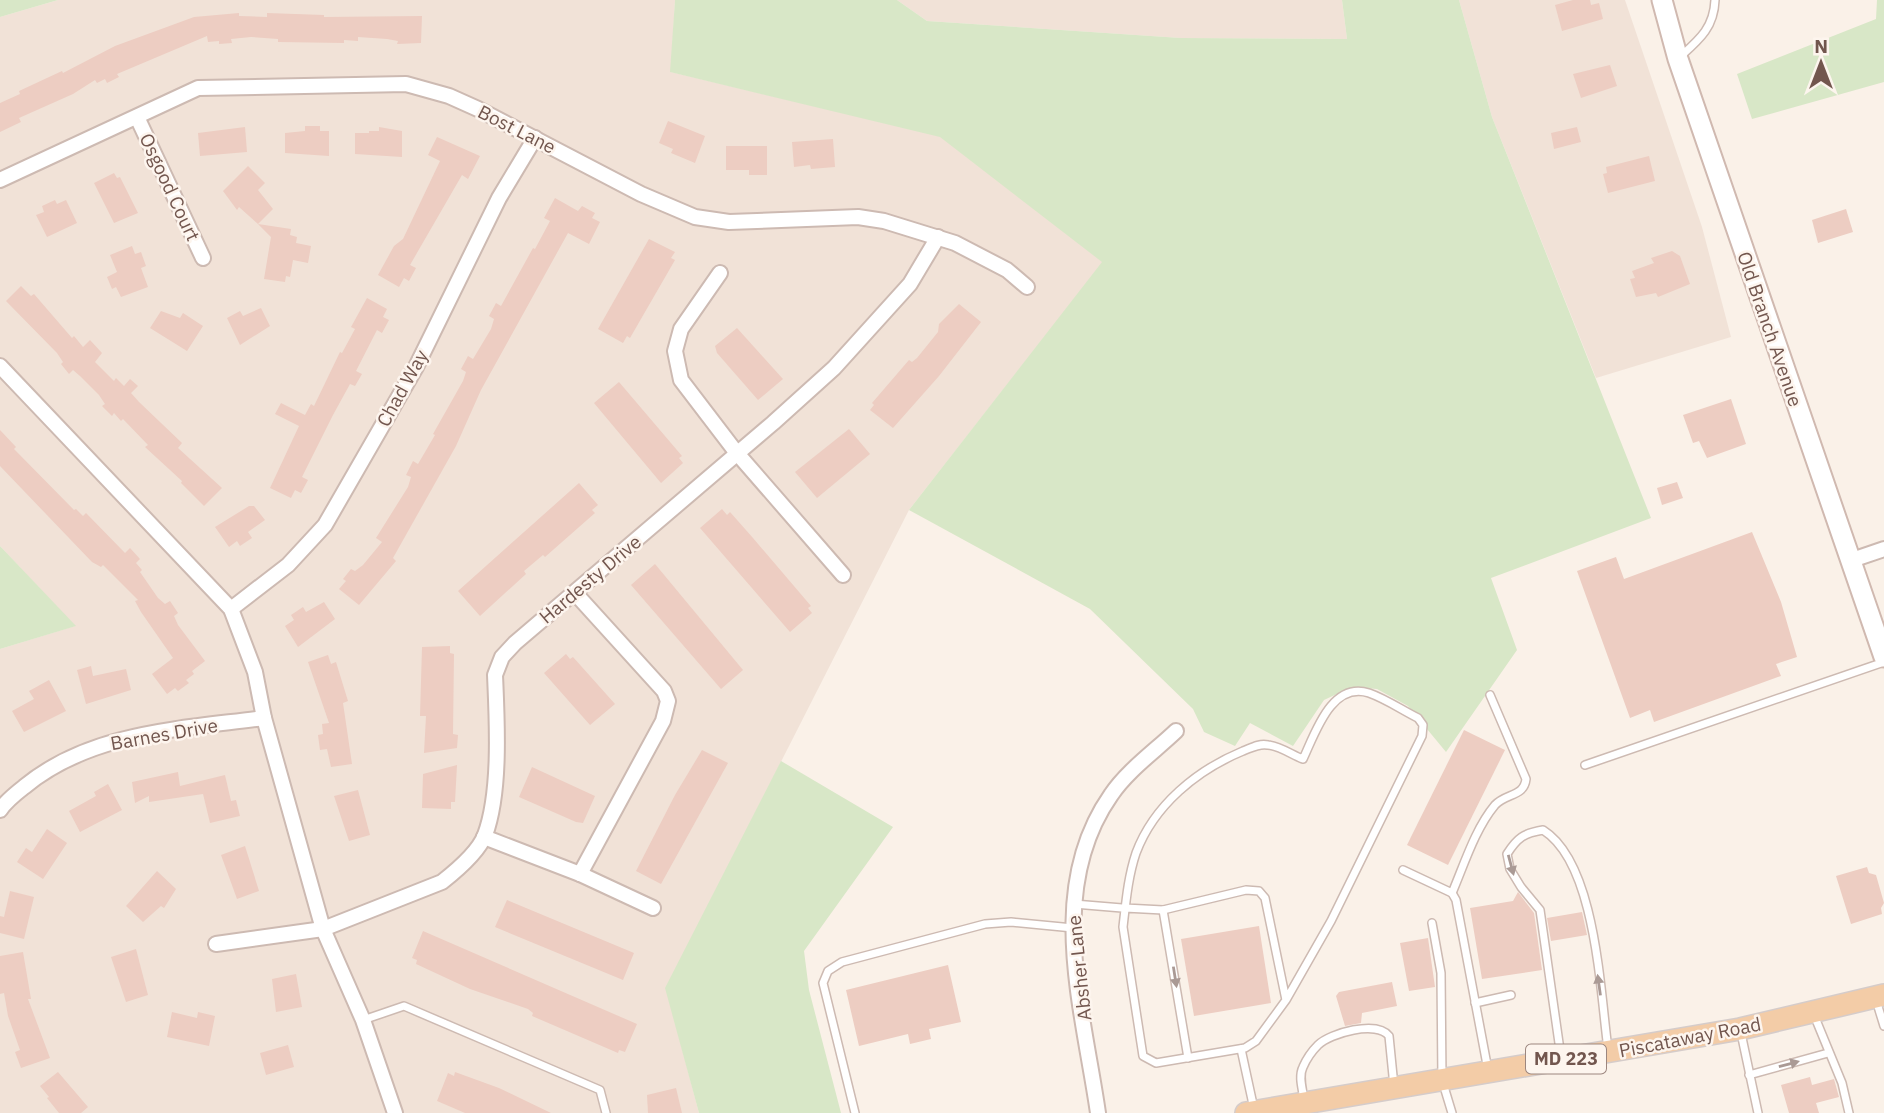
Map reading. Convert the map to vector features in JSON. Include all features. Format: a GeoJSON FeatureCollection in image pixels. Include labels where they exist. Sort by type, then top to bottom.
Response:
{"type":"FeatureCollection","features":[{"type":"Feature","properties":{"kind":"main road","name":"Old Branch Avenue"},"geometry":{"type":"LineString","coordinates":[[1662,0],[1678,59],[1884,659]]}},
{"type":"Feature","properties":{"kind":"main road","name":"Piscataway Road"},"geometry":{"type":"LineString","coordinates":[[1252,1113],[1394,1086],[1489,1074],[1740,1029],[1880,997]]}},
{"type":"Feature","properties":{"kind":"street","name":"Bost Lane"},"geometry":{"type":"LineString","coordinates":[[0,180],[198,88],[406,84],[449,96],[640,194],[695,217],[729,222],[858,217],[938,237],[972,250],[1007,270],[1027,288]]}},
{"type":"Feature","properties":{"kind":"street","name":"Osgood Court"},"geometry":{"type":"LineString","coordinates":[[137,117],[203,258]]}},
{"type":"Feature","properties":{"kind":"street","name":"Chad Way"},"geometry":{"type":"LineString","coordinates":[[232,609],[288,565],[325,525],[415,367],[499,198],[535,138]]}},
{"type":"Feature","properties":{"kind":"street","name":"Hardesty Drive"},"geometry":{"type":"LineString","coordinates":[[484,837],[494,776],[495,675],[502,657],[514,643],[736,452],[774,423],[865,336],[910,284],[938,237]]}},
{"type":"Feature","properties":{"kind":"street"},"geometry":{"type":"LineString","coordinates":[[720,273],[681,329],[675,351],[676,367],[697,403],[736,452],[843,575]]}},
{"type":"Feature","properties":{"kind":"street"},"geometry":{"type":"LineString","coordinates":[[0,366],[232,609],[255,672],[264,718],[323,929],[363,1020],[395,1113]]}},
{"type":"Feature","properties":{"kind":"street"},"geometry":{"type":"LineString","coordinates":[[1849,561],[1884,549]]}},
{"type":"Feature","properties":{"kind":"street"},"geometry":{"type":"LineString","coordinates":[[575,593],[664,691],[668,701],[663,721],[580,874]]}},
{"type":"Feature","properties":{"kind":"street","name":"Barnes Drive"},"geometry":{"type":"LineString","coordinates":[[0,810],[46,769],[81,752],[128,737],[264,718]]}},
{"type":"Feature","properties":{"kind":"street","name":"Absher Lane"},"geometry":{"type":"LineString","coordinates":[[1098,1113],[1073,928],[1074,889],[1091,829],[1112,793],[1176,731]]}},
{"type":"Feature","properties":{"kind":"street"},"geometry":{"type":"LineString","coordinates":[[216,944],[323,929],[442,883],[455,872],[484,837],[580,874],[653,908]]}},
{"type":"Feature","properties":{"kind":"lane"},"geometry":{"type":"LineString","coordinates":[[1678,59],[1704,36],[1714,17],[1715,0]]}},
{"type":"Feature","properties":{"kind":"lane"},"geometry":{"type":"LineString","coordinates":[[1585,765],[1884,659]]}},
{"type":"Feature","properties":{"kind":"lane"},"geometry":{"type":"LineString","coordinates":[[1356,692],[1368,693],[1418,718],[1423,725],[1422,736],[1331,921],[1286,1000],[1256,1041],[1241,1049],[1156,1063],[1143,1056],[1123,927],[1127,884],[1137,850],[1176,792],[1220,760],[1259,745],[1269,745],[1303,759],[1331,703],[1356,692]]}},
{"type":"Feature","properties":{"kind":"lane"},"geometry":{"type":"LineString","coordinates":[[1489,1074],[1452,893],[1469,851],[1496,803],[1522,791],[1525,786],[1526,779],[1490,695]]}},
{"type":"Feature","properties":{"kind":"lane"},"geometry":{"type":"LineString","coordinates":[[1562,1060],[1540,910],[1510,869],[1507,854],[1516,839],[1527,833],[1543,830],[1555,838],[1565,852],[1586,900],[1594,929],[1608,1053]]}},
{"type":"Feature","properties":{"kind":"lane"},"geometry":{"type":"LineString","coordinates":[[1403,870],[1452,893]]}},
{"type":"Feature","properties":{"kind":"lane"},"geometry":{"type":"LineString","coordinates":[[1073,904],[1163,910],[1246,890],[1259,891],[1265,898],[1286,1000]]}},
{"type":"Feature","properties":{"kind":"lane"},"geometry":{"type":"LineString","coordinates":[[1163,910],[1188,1058]]}},
{"type":"Feature","properties":{"kind":"lane"},"geometry":{"type":"LineString","coordinates":[[855,1113],[823,983],[828,971],[842,962],[985,924],[1011,922],[1073,928]]}},
{"type":"Feature","properties":{"kind":"lane"},"geometry":{"type":"LineString","coordinates":[[1432,923],[1441,973],[1439,1012],[1442,1080],[1452,1113]]}},
{"type":"Feature","properties":{"kind":"lane"},"geometry":{"type":"LineString","coordinates":[[1475,1003],[1511,995]]}},
{"type":"Feature","properties":{"kind":"lane"},"geometry":{"type":"LineString","coordinates":[[1880,997],[1884,1026]]}},
{"type":"Feature","properties":{"kind":"lane"},"geometry":{"type":"LineString","coordinates":[[363,1020],[404,1006],[600,1090],[606,1113]]}},
{"type":"Feature","properties":{"kind":"lane"},"geometry":{"type":"LineString","coordinates":[[1814,1013],[1842,1083],[1849,1113]]}},
{"type":"Feature","properties":{"kind":"lane"},"geometry":{"type":"LineString","coordinates":[[1304,1103],[1300,1076],[1303,1066],[1318,1045],[1331,1036],[1374,1028],[1385,1031],[1389,1036],[1394,1086]]}},
{"type":"Feature","properties":{"kind":"lane"},"geometry":{"type":"LineString","coordinates":[[1740,1029],[1758,1113]]}},
{"type":"Feature","properties":{"kind":"lane"},"geometry":{"type":"LineString","coordinates":[[1241,1049],[1252,1113]]}},
{"type":"Feature","properties":{"kind":"lane"},"geometry":{"type":"LineString","coordinates":[[1749,1075],[1828,1053]]}},
{"type":"Feature","properties":{"kind":"shaded area"},"geometry":{"type":"Polygon","coordinates":[[[58,0],[675,0],[671,72],[940,136],[1103,262],[909,510],[666,988],[699,1113],[0,1113],[0,649],[75,626],[0,546],[0,17],[58,0]]]}},
{"type":"Feature","properties":{"kind":"shaded area"},"geometry":{"type":"Polygon","coordinates":[[[897,0],[1342,0],[1347,39],[1181,38],[927,21],[897,0]]]}},
{"type":"Feature","properties":{"kind":"shaded area"},"geometry":{"type":"Polygon","coordinates":[[[1459,0],[1625,0],[1702,227],[1731,337],[1596,378],[1492,117],[1459,0]]]}},
{"type":"Feature","properties":{"kind":"green space"},"geometry":{"type":"Polygon","coordinates":[[[0,0],[58,0],[0,17],[0,0]]]}},
{"type":"Feature","properties":{"kind":"green space"},"geometry":{"type":"Polygon","coordinates":[[[675,0],[897,0],[927,21],[1181,38],[1347,39],[1342,0],[1459,0],[1492,117],[1651,518],[1491,578],[1517,650],[1446,752],[1408,706],[1377,689],[1352,687],[1324,700],[1293,746],[1250,723],[1235,746],[1204,732],[1193,709],[1090,609],[909,510],[1102,262],[940,137],[670,72],[675,0]]]}},
{"type":"Feature","properties":{"kind":"green space"},"geometry":{"type":"Polygon","coordinates":[[[1877,0],[1884,0],[1884,82],[1752,119],[1737,74],[1876,19],[1877,0]]]}},
{"type":"Feature","properties":{"kind":"green space"},"geometry":{"type":"Polygon","coordinates":[[[0,546],[76,626],[0,649],[0,546]]]}},
{"type":"Feature","properties":{"kind":"green space"},"geometry":{"type":"Polygon","coordinates":[[[781,761],[893,827],[804,951],[809,990],[841,1113],[699,1113],[665,988],[781,761]]]}},
{"type":"Feature","properties":{"kind":"building"},"geometry":{"type":"Polygon","coordinates":[[[1573,0],[1590,0],[1591,5],[1599,3],[1603,19],[1562,31],[1555,5],[1573,0]]]}},
{"type":"Feature","properties":{"kind":"building"},"geometry":{"type":"Polygon","coordinates":[[[239,13],[239,16],[267,17],[267,13],[324,17],[422,16],[421,43],[397,44],[398,41],[358,37],[358,41],[344,40],[344,43],[278,42],[278,39],[251,37],[231,39],[232,43],[219,44],[219,41],[208,42],[207,36],[117,74],[119,77],[107,83],[105,79],[97,83],[95,80],[73,94],[19,118],[21,122],[0,132],[0,103],[20,94],[19,91],[62,71],[63,73],[115,46],[194,17],[239,13]]]}},
{"type":"Feature","properties":{"kind":"building"},"geometry":{"type":"Polygon","coordinates":[[[1610,65],[1617,86],[1581,98],[1573,74],[1610,65]]]}},
{"type":"Feature","properties":{"kind":"building"},"geometry":{"type":"Polygon","coordinates":[[[668,121],[705,136],[695,163],[671,153],[673,149],[659,143],[668,121]]]}},
{"type":"Feature","properties":{"kind":"building"},"geometry":{"type":"Polygon","coordinates":[[[305,126],[320,126],[320,131],[329,131],[329,156],[285,153],[285,133],[305,131],[305,126]]]}},
{"type":"Feature","properties":{"kind":"building"},"geometry":{"type":"Polygon","coordinates":[[[245,127],[247,152],[200,156],[198,133],[245,127]]]}},
{"type":"Feature","properties":{"kind":"building"},"geometry":{"type":"Polygon","coordinates":[[[379,127],[402,131],[402,157],[355,154],[355,133],[379,131],[379,127]]]}},
{"type":"Feature","properties":{"kind":"building"},"geometry":{"type":"Polygon","coordinates":[[[1577,127],[1581,142],[1554,149],[1551,133],[1577,127]]]}},
{"type":"Feature","properties":{"kind":"building"},"geometry":{"type":"Polygon","coordinates":[[[437,137],[480,156],[468,179],[462,175],[410,265],[416,268],[409,281],[404,278],[399,287],[378,275],[394,246],[403,239],[440,161],[428,155],[437,137]]]}},
{"type":"Feature","properties":{"kind":"building"},"geometry":{"type":"Polygon","coordinates":[[[833,139],[835,167],[794,167],[792,142],[833,139]]]}},
{"type":"Feature","properties":{"kind":"building"},"geometry":{"type":"Polygon","coordinates":[[[726,146],[767,146],[767,175],[749,175],[749,170],[726,170],[726,146]]]}},
{"type":"Feature","properties":{"kind":"building"},"geometry":{"type":"Polygon","coordinates":[[[1649,156],[1655,181],[1608,193],[1603,174],[1607,173],[1606,167],[1649,156]]]}},
{"type":"Feature","properties":{"kind":"building"},"geometry":{"type":"Polygon","coordinates":[[[248,166],[265,183],[258,190],[273,209],[258,224],[239,207],[237,210],[223,191],[248,166]]]}},
{"type":"Feature","properties":{"kind":"building"},"geometry":{"type":"Polygon","coordinates":[[[114,173],[117,178],[120,177],[138,213],[114,223],[94,183],[114,173]]]}},
{"type":"Feature","properties":{"kind":"building"},"geometry":{"type":"Polygon","coordinates":[[[555,198],[578,211],[582,206],[595,213],[592,218],[600,222],[589,244],[568,233],[481,390],[456,446],[393,558],[396,561],[359,605],[339,589],[346,581],[343,579],[351,569],[355,571],[363,565],[382,542],[376,538],[408,487],[411,477],[406,475],[413,461],[418,464],[435,435],[433,434],[463,381],[466,372],[461,369],[468,356],[473,359],[491,329],[494,319],[489,316],[496,303],[501,306],[533,248],[535,249],[550,221],[544,218],[555,198]]]}},
{"type":"Feature","properties":{"kind":"building"},"geometry":{"type":"Polygon","coordinates":[[[55,200],[57,204],[66,200],[77,223],[47,237],[36,215],[44,212],[42,206],[55,200]]]}},
{"type":"Feature","properties":{"kind":"building"},"geometry":{"type":"Polygon","coordinates":[[[1846,209],[1853,232],[1818,243],[1812,220],[1846,209]]]}},
{"type":"Feature","properties":{"kind":"building"},"geometry":{"type":"Polygon","coordinates":[[[258,224],[291,229],[290,235],[297,237],[296,243],[311,246],[308,263],[293,260],[290,277],[286,276],[285,282],[264,279],[271,237],[258,224]]]}},
{"type":"Feature","properties":{"kind":"building"},"geometry":{"type":"Polygon","coordinates":[[[649,239],[675,252],[671,258],[675,260],[630,338],[627,336],[623,343],[598,329],[649,239]]]}},
{"type":"Feature","properties":{"kind":"building"},"geometry":{"type":"Polygon","coordinates":[[[132,246],[135,254],[141,252],[146,266],[141,268],[148,287],[121,297],[116,287],[112,289],[107,277],[117,272],[110,255],[132,246]]]}},
{"type":"Feature","properties":{"kind":"building"},"geometry":{"type":"Polygon","coordinates":[[[1672,251],[1680,256],[1690,284],[1658,297],[1656,293],[1636,297],[1630,279],[1635,278],[1632,271],[1654,263],[1651,258],[1672,251]]]}},
{"type":"Feature","properties":{"kind":"building"},"geometry":{"type":"Polygon","coordinates":[[[21,286],[31,296],[34,294],[83,347],[90,340],[102,353],[95,362],[114,381],[116,378],[124,386],[130,379],[138,386],[131,393],[182,443],[178,448],[222,488],[204,506],[182,481],[145,447],[148,445],[123,419],[121,421],[114,413],[112,416],[102,406],[105,404],[99,395],[80,376],[73,370],[69,374],[57,353],[6,301],[21,286]]]}},
{"type":"Feature","properties":{"kind":"building"},"geometry":{"type":"Polygon","coordinates":[[[367,298],[387,309],[383,317],[389,320],[382,333],[377,330],[356,371],[362,374],[355,386],[350,384],[333,415],[302,477],[308,480],[301,493],[295,490],[291,498],[270,488],[299,426],[275,414],[281,403],[305,415],[311,404],[314,406],[340,352],[342,353],[355,329],[351,327],[367,298]]]}},
{"type":"Feature","properties":{"kind":"building"},"geometry":{"type":"Polygon","coordinates":[[[959,304],[981,322],[939,376],[893,428],[870,410],[874,405],[872,403],[909,360],[912,362],[917,358],[938,332],[939,324],[959,304]]]}},
{"type":"Feature","properties":{"kind":"building"},"geometry":{"type":"Polygon","coordinates":[[[261,308],[270,326],[240,345],[227,318],[240,311],[243,316],[261,308]]]}},
{"type":"Feature","properties":{"kind":"building"},"geometry":{"type":"Polygon","coordinates":[[[161,311],[180,318],[183,313],[203,326],[187,351],[150,328],[161,311]]]}},
{"type":"Feature","properties":{"kind":"building"},"geometry":{"type":"Polygon","coordinates":[[[737,328],[783,379],[758,400],[717,353],[715,346],[737,328]]]}},
{"type":"Feature","properties":{"kind":"building"},"geometry":{"type":"Polygon","coordinates":[[[619,382],[682,456],[679,458],[683,463],[661,483],[594,403],[619,382]]]}},
{"type":"Feature","properties":{"kind":"building"},"geometry":{"type":"Polygon","coordinates":[[[1731,399],[1746,444],[1707,458],[1699,441],[1693,443],[1683,415],[1731,399]]]}},
{"type":"Feature","properties":{"kind":"building"},"geometry":{"type":"Polygon","coordinates":[[[849,429],[870,454],[817,498],[795,472],[849,429]]]}},
{"type":"Feature","properties":{"kind":"building"},"geometry":{"type":"Polygon","coordinates":[[[0,430],[16,447],[14,449],[74,510],[83,516],[86,513],[125,553],[130,548],[140,559],[136,563],[142,570],[140,572],[158,598],[165,604],[170,601],[178,613],[174,616],[178,625],[205,661],[192,671],[194,674],[186,680],[189,683],[178,691],[175,688],[167,694],[152,674],[173,658],[141,612],[135,601],[138,600],[103,565],[101,567],[92,562],[0,466],[0,430]]]}},
{"type":"Feature","properties":{"kind":"building"},"geometry":{"type":"Polygon","coordinates":[[[1677,482],[1683,498],[1662,505],[1657,488],[1677,482]]]}},
{"type":"Feature","properties":{"kind":"building"},"geometry":{"type":"Polygon","coordinates":[[[579,483],[598,505],[592,510],[595,513],[545,557],[543,555],[524,571],[526,574],[480,616],[458,591],[579,483]]]}},
{"type":"Feature","properties":{"kind":"building"},"geometry":{"type":"Polygon","coordinates":[[[249,506],[254,506],[265,520],[248,532],[252,538],[240,546],[237,541],[229,547],[215,527],[249,506]]]}},
{"type":"Feature","properties":{"kind":"building"},"geometry":{"type":"Polygon","coordinates":[[[722,509],[727,515],[730,512],[811,606],[808,608],[812,613],[790,632],[700,528],[722,509]]]}},
{"type":"Feature","properties":{"kind":"building"},"geometry":{"type":"Polygon","coordinates":[[[1752,532],[1781,602],[1797,657],[1776,664],[1781,676],[1654,722],[1650,710],[1630,718],[1577,571],[1616,557],[1624,579],[1752,532]]]}},
{"type":"Feature","properties":{"kind":"building"},"geometry":{"type":"Polygon","coordinates":[[[655,564],[743,670],[721,689],[631,585],[655,564]]]}},
{"type":"Feature","properties":{"kind":"building"},"geometry":{"type":"Polygon","coordinates":[[[324,602],[335,619],[298,647],[285,626],[294,620],[291,615],[303,607],[306,612],[324,602]]]}},
{"type":"Feature","properties":{"kind":"building"},"geometry":{"type":"Polygon","coordinates":[[[450,646],[450,653],[454,654],[453,734],[458,735],[457,748],[424,753],[426,716],[420,716],[422,647],[450,646]]]}},
{"type":"Feature","properties":{"kind":"building"},"geometry":{"type":"Polygon","coordinates":[[[566,654],[570,659],[573,657],[615,704],[590,725],[544,673],[566,654]]]}},
{"type":"Feature","properties":{"kind":"building"},"geometry":{"type":"Polygon","coordinates":[[[328,655],[331,664],[336,662],[348,701],[343,703],[352,764],[331,767],[327,749],[320,750],[318,735],[323,734],[322,724],[329,723],[308,662],[328,655]]]}},
{"type":"Feature","properties":{"kind":"building"},"geometry":{"type":"Polygon","coordinates":[[[91,666],[93,676],[126,669],[131,690],[86,704],[77,670],[91,666]]]}},
{"type":"Feature","properties":{"kind":"building"},"geometry":{"type":"Polygon","coordinates":[[[49,680],[66,711],[24,732],[12,711],[34,699],[29,691],[49,680]]]}},
{"type":"Feature","properties":{"kind":"building"},"geometry":{"type":"Polygon","coordinates":[[[1464,730],[1505,750],[1448,865],[1407,845],[1464,730]]]}},
{"type":"Feature","properties":{"kind":"building"},"geometry":{"type":"Polygon","coordinates":[[[702,750],[728,763],[661,884],[636,871],[675,795],[702,750]]]}},
{"type":"Feature","properties":{"kind":"building"},"geometry":{"type":"Polygon","coordinates":[[[457,765],[455,802],[451,802],[451,809],[422,808],[423,774],[457,765]]]}},
{"type":"Feature","properties":{"kind":"building"},"geometry":{"type":"Polygon","coordinates":[[[532,767],[595,796],[583,823],[519,797],[532,767]]]}},
{"type":"Feature","properties":{"kind":"building"},"geometry":{"type":"Polygon","coordinates":[[[178,772],[180,786],[225,775],[231,801],[236,800],[240,816],[210,823],[203,794],[149,802],[149,796],[135,803],[132,782],[178,772]]]}},
{"type":"Feature","properties":{"kind":"building"},"geometry":{"type":"Polygon","coordinates":[[[108,784],[122,810],[80,832],[69,811],[96,796],[94,792],[108,784]]]}},
{"type":"Feature","properties":{"kind":"building"},"geometry":{"type":"Polygon","coordinates":[[[358,790],[370,835],[349,841],[334,796],[358,790]]]}},
{"type":"Feature","properties":{"kind":"building"},"geometry":{"type":"Polygon","coordinates":[[[47,829],[67,843],[43,879],[17,862],[26,848],[32,852],[47,829]]]}},
{"type":"Feature","properties":{"kind":"building"},"geometry":{"type":"Polygon","coordinates":[[[245,846],[259,891],[237,899],[221,855],[245,846]]]}},
{"type":"Feature","properties":{"kind":"building"},"geometry":{"type":"Polygon","coordinates":[[[1867,867],[1869,873],[1876,875],[1884,903],[1882,914],[1851,924],[1836,876],[1867,867]]]}},
{"type":"Feature","properties":{"kind":"building"},"geometry":{"type":"Polygon","coordinates":[[[157,871],[176,889],[164,908],[161,906],[143,922],[126,906],[157,871]]]}},
{"type":"Feature","properties":{"kind":"building"},"geometry":{"type":"Polygon","coordinates":[[[10,891],[34,897],[24,939],[0,933],[0,916],[4,917],[10,891]]]}},
{"type":"Feature","properties":{"kind":"building"},"geometry":{"type":"Polygon","coordinates":[[[1518,892],[1534,913],[1542,970],[1482,979],[1470,908],[1513,901],[1518,892]]]}},
{"type":"Feature","properties":{"kind":"building"},"geometry":{"type":"Polygon","coordinates":[[[507,900],[634,953],[623,980],[495,927],[507,900]]]}},
{"type":"Feature","properties":{"kind":"building"},"geometry":{"type":"Polygon","coordinates":[[[1582,912],[1587,935],[1551,941],[1547,918],[1582,912]]]}},
{"type":"Feature","properties":{"kind":"building"},"geometry":{"type":"Polygon","coordinates":[[[1259,926],[1271,1003],[1194,1016],[1181,939],[1259,926]]]}},
{"type":"Feature","properties":{"kind":"building"},"geometry":{"type":"Polygon","coordinates":[[[423,931],[637,1024],[625,1052],[619,1050],[618,1053],[532,1016],[533,1013],[528,1009],[470,989],[416,964],[417,960],[412,958],[423,931]]]}},
{"type":"Feature","properties":{"kind":"building"},"geometry":{"type":"Polygon","coordinates":[[[1428,938],[1435,987],[1409,991],[1400,943],[1428,938]]]}},
{"type":"Feature","properties":{"kind":"building"},"geometry":{"type":"Polygon","coordinates":[[[136,949],[148,995],[126,1002],[111,957],[136,949]]]}},
{"type":"Feature","properties":{"kind":"building"},"geometry":{"type":"Polygon","coordinates":[[[23,952],[31,999],[28,999],[50,1058],[21,1068],[15,1052],[20,1050],[8,1016],[4,993],[0,994],[0,956],[23,952]]]}},
{"type":"Feature","properties":{"kind":"building"},"geometry":{"type":"Polygon","coordinates":[[[948,965],[961,1022],[929,1029],[931,1039],[910,1044],[908,1034],[859,1046],[846,990],[948,965]]]}},
{"type":"Feature","properties":{"kind":"building"},"geometry":{"type":"Polygon","coordinates":[[[296,974],[302,1007],[276,1012],[272,979],[296,974]]]}},
{"type":"Feature","properties":{"kind":"building"},"geometry":{"type":"Polygon","coordinates":[[[1392,982],[1397,1006],[1362,1013],[1361,1023],[1345,1026],[1336,996],[1339,992],[1392,982]]]}},
{"type":"Feature","properties":{"kind":"building"},"geometry":{"type":"Polygon","coordinates":[[[172,1012],[197,1018],[198,1012],[215,1016],[209,1046],[167,1037],[172,1012]]]}},
{"type":"Feature","properties":{"kind":"building"},"geometry":{"type":"Polygon","coordinates":[[[288,1045],[294,1067],[266,1075],[260,1053],[288,1045]]]}},
{"type":"Feature","properties":{"kind":"building"},"geometry":{"type":"Polygon","coordinates":[[[58,1072],[88,1107],[81,1113],[59,1113],[40,1086],[58,1072]]]}},
{"type":"Feature","properties":{"kind":"building"},"geometry":{"type":"Polygon","coordinates":[[[455,1072],[499,1088],[551,1113],[465,1113],[437,1101],[448,1073],[454,1076],[455,1072]]]}},
{"type":"Feature","properties":{"kind":"building"},"geometry":{"type":"Polygon","coordinates":[[[1810,1077],[1812,1085],[1834,1079],[1839,1097],[1816,1103],[1819,1113],[1789,1113],[1781,1085],[1810,1077]]]}},
{"type":"Feature","properties":{"kind":"building"},"geometry":{"type":"Polygon","coordinates":[[[676,1088],[682,1113],[648,1113],[647,1095],[676,1088]]]}}]}
